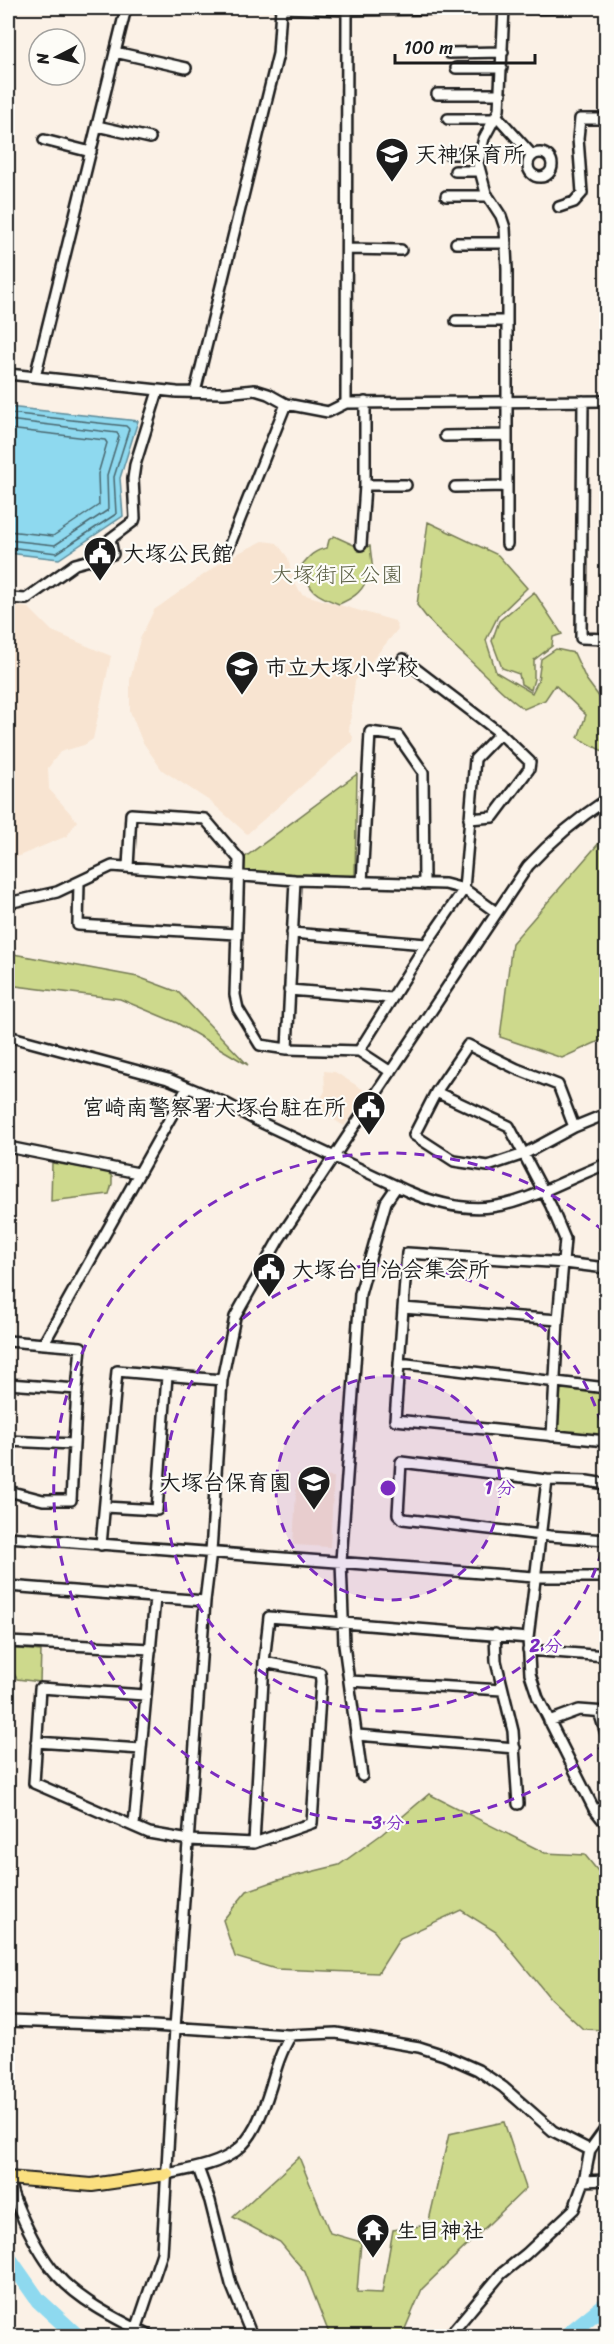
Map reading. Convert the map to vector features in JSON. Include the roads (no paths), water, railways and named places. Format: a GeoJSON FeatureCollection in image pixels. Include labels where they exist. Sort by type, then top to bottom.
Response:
{"type":"FeatureCollection","features":[{"type":"Feature","properties":{"kind":"main road"},"geometry":{"type":"LineString","coordinates":[[8,2178],[92,2184],[167,2174]]}},
{"type":"Feature","properties":{"kind":"street"},"geometry":{"type":"LineString","coordinates":[[35,377],[126,8]]}},
{"type":"Feature","properties":{"kind":"street"},"geometry":{"type":"LineString","coordinates":[[195,392],[278,54],[281,8],[347,10],[553,8]]}},
{"type":"Feature","properties":{"kind":"street"},"geometry":{"type":"LineString","coordinates":[[504,8],[501,94],[495,117],[484,138],[478,163],[488,196],[501,216],[505,228],[507,544]]}},
{"type":"Feature","properties":{"kind":"street"},"geometry":{"type":"LineString","coordinates":[[346,403],[347,10]]}},
{"type":"Feature","properties":{"kind":"street"},"geometry":{"type":"LineString","coordinates":[[115,52],[186,68]]}},
{"type":"Feature","properties":{"kind":"street"},"geometry":{"type":"LineString","coordinates":[[449,53],[503,52]]}},
{"type":"Feature","properties":{"kind":"street"},"geometry":{"type":"LineString","coordinates":[[456,68],[502,68]]}},
{"type":"Feature","properties":{"kind":"street"},"geometry":{"type":"LineString","coordinates":[[437,94],[501,94]]}},
{"type":"Feature","properties":{"kind":"street"},"geometry":{"type":"LineString","coordinates":[[448,119],[495,117],[532,155]]}},
{"type":"Feature","properties":{"kind":"street"},"geometry":{"type":"LineString","coordinates":[[559,207],[574,202],[582,193],[578,138],[580,119],[606,119]]}},
{"type":"Feature","properties":{"kind":"street"},"geometry":{"type":"LineString","coordinates":[[97,126],[150,138]]}},
{"type":"Feature","properties":{"kind":"street"},"geometry":{"type":"LineString","coordinates":[[44,140],[91,152]]}},
{"type":"Feature","properties":{"kind":"street"},"geometry":{"type":"LineString","coordinates":[[449,154],[481,154]]}},
{"type":"Feature","properties":{"kind":"street"},"geometry":{"type":"LineString","coordinates":[[455,171],[480,171]]}},
{"type":"Feature","properties":{"kind":"street"},"geometry":{"type":"LineString","coordinates":[[446,196],[488,196]]}},
{"type":"Feature","properties":{"kind":"street"},"geometry":{"type":"LineString","coordinates":[[456,243],[506,243]]}},
{"type":"Feature","properties":{"kind":"street"},"geometry":{"type":"LineString","coordinates":[[347,249],[401,250]]}},
{"type":"Feature","properties":{"kind":"street"},"geometry":{"type":"LineString","coordinates":[[456,321],[507,321]]}},
{"type":"Feature","properties":{"kind":"street"},"geometry":{"type":"LineString","coordinates":[[8,374],[158,391],[255,390],[286,404],[328,412],[346,403],[365,402],[606,401]]}},
{"type":"Feature","properties":{"kind":"street"},"geometry":{"type":"LineString","coordinates":[[8,598],[26,599],[75,564],[112,554],[110,539],[135,518],[135,465],[158,391]]}},
{"type":"Feature","properties":{"kind":"street"},"geometry":{"type":"LineString","coordinates":[[583,401],[582,638],[606,639]]}},
{"type":"Feature","properties":{"kind":"street"},"geometry":{"type":"LineString","coordinates":[[361,545],[365,485],[365,402]]}},
{"type":"Feature","properties":{"kind":"street"},"geometry":{"type":"LineString","coordinates":[[228,549],[286,404]]}},
{"type":"Feature","properties":{"kind":"street"},"geometry":{"type":"LineString","coordinates":[[445,436],[507,435]]}},
{"type":"Feature","properties":{"kind":"street"},"geometry":{"type":"LineString","coordinates":[[365,485],[406,485]]}},
{"type":"Feature","properties":{"kind":"street"},"geometry":{"type":"LineString","coordinates":[[456,487],[507,486]]}},
{"type":"Feature","properties":{"kind":"street"},"geometry":{"type":"LineString","coordinates":[[403,659],[500,733],[528,758],[529,769],[493,817],[469,819]]}},
{"type":"Feature","properties":{"kind":"street"},"geometry":{"type":"LineString","coordinates":[[362,883],[370,732],[398,736],[423,772],[424,884]]}},
{"type":"Feature","properties":{"kind":"street"},"geometry":{"type":"LineString","coordinates":[[359,1051],[426,944],[464,889],[475,759],[500,733]]}},
{"type":"Feature","properties":{"kind":"street"},"geometry":{"type":"LineString","coordinates":[[135,2333],[162,2253],[175,2028],[222,1380],[235,1317],[279,1239],[528,866],[553,840],[583,815],[606,800]]}},
{"type":"Feature","properties":{"kind":"street"},"geometry":{"type":"LineString","coordinates":[[128,867],[131,814],[205,819],[239,859],[235,995],[238,1009],[260,1045],[287,1049],[359,1051],[391,1072]]}},
{"type":"Feature","properties":{"kind":"street"},"geometry":{"type":"LineString","coordinates":[[8,903],[57,892],[79,884],[112,866],[295,880],[445,884],[464,889],[496,912]]}},
{"type":"Feature","properties":{"kind":"street"},"geometry":{"type":"LineString","coordinates":[[287,1049],[295,880]]}},
{"type":"Feature","properties":{"kind":"street"},"geometry":{"type":"LineString","coordinates":[[79,884],[78,925],[236,934]]}},
{"type":"Feature","properties":{"kind":"street"},"geometry":{"type":"LineString","coordinates":[[292,933],[426,944]]}},
{"type":"Feature","properties":{"kind":"street"},"geometry":{"type":"LineString","coordinates":[[289,990],[391,998]]}},
{"type":"Feature","properties":{"kind":"street"},"geometry":{"type":"LineString","coordinates":[[8,1036],[168,1079],[223,1102],[258,1121],[430,1202],[456,1208],[482,1209],[502,1206],[544,1191],[606,1164]]}},
{"type":"Feature","properties":{"kind":"street"},"geometry":{"type":"LineString","coordinates":[[574,1127],[558,1085],[517,1069],[468,1045],[436,1092],[414,1136],[454,1161],[488,1166],[524,1154],[574,1127],[606,1114]]}},
{"type":"Feature","properties":{"kind":"street"},"geometry":{"type":"LineString","coordinates":[[44,1343],[187,1088]]}},
{"type":"Feature","properties":{"kind":"street"},"geometry":{"type":"LineString","coordinates":[[436,1092],[509,1126],[544,1191],[566,1239],[558,1320],[552,1436]]}},
{"type":"Feature","properties":{"kind":"street"},"geometry":{"type":"LineString","coordinates":[[8,1147],[138,1173]]}},
{"type":"Feature","properties":{"kind":"street"},"geometry":{"type":"LineString","coordinates":[[362,1776],[343,1624],[341,1561],[360,1294],[386,1203],[397,1186]]}},
{"type":"Feature","properties":{"kind":"street"},"geometry":{"type":"LineString","coordinates":[[606,1268],[565,1263],[407,1253],[395,1420],[606,1441]]}},
{"type":"Feature","properties":{"kind":"street"},"geometry":{"type":"LineString","coordinates":[[403,1308],[558,1320]]}},
{"type":"Feature","properties":{"kind":"street"},"geometry":{"type":"LineString","coordinates":[[8,1341],[81,1347],[71,1500],[43,1500],[8,1491]]}},
{"type":"Feature","properties":{"kind":"street"},"geometry":{"type":"LineString","coordinates":[[399,1363],[606,1388]]}},
{"type":"Feature","properties":{"kind":"street"},"geometry":{"type":"LineString","coordinates":[[101,1545],[117,1371],[222,1380]]}},
{"type":"Feature","properties":{"kind":"street"},"geometry":{"type":"LineString","coordinates":[[105,1506],[157,1510],[167,1376]]}},
{"type":"Feature","properties":{"kind":"street"},"geometry":{"type":"LineString","coordinates":[[8,1384],[77,1389]]}},
{"type":"Feature","properties":{"kind":"street"},"geometry":{"type":"LineString","coordinates":[[8,1441],[73,1444]]}},
{"type":"Feature","properties":{"kind":"street"},"geometry":{"type":"LineString","coordinates":[[606,1484],[547,1480],[401,1462],[398,1514],[403,1519],[606,1540]]}},
{"type":"Feature","properties":{"kind":"street"},"geometry":{"type":"LineString","coordinates":[[547,1480],[528,1638],[530,1674],[549,1721],[594,1809],[606,1824]]}},
{"type":"Feature","properties":{"kind":"street"},"geometry":{"type":"LineString","coordinates":[[8,1537],[534,1576],[606,1577]]}},
{"type":"Feature","properties":{"kind":"street"},"geometry":{"type":"LineString","coordinates":[[8,1586],[205,1601]]}},
{"type":"Feature","properties":{"kind":"street"},"geometry":{"type":"LineString","coordinates":[[134,1825],[155,1598]]}},
{"type":"Feature","properties":{"kind":"street"},"geometry":{"type":"LineString","coordinates":[[254,1843],[264,1662],[269,1617],[528,1638]]}},
{"type":"Feature","properties":{"kind":"street"},"geometry":{"type":"LineString","coordinates":[[495,1635],[496,1661],[513,1731],[518,1804]]}},
{"type":"Feature","properties":{"kind":"street"},"geometry":{"type":"LineString","coordinates":[[8,1642],[151,1650]]}},
{"type":"Feature","properties":{"kind":"street"},"geometry":{"type":"LineString","coordinates":[[528,1650],[606,1656]]}},
{"type":"Feature","properties":{"kind":"street"},"geometry":{"type":"LineString","coordinates":[[145,1695],[40,1689],[34,1783],[149,1833],[189,1840],[254,1843],[312,1822],[321,1681],[320,1673],[264,1662]]}},
{"type":"Feature","properties":{"kind":"street"},"geometry":{"type":"LineString","coordinates":[[350,1681],[502,1690]]}},
{"type":"Feature","properties":{"kind":"street"},"geometry":{"type":"LineString","coordinates":[[549,1721],[579,1710],[603,1712],[606,1734]]}},
{"type":"Feature","properties":{"kind":"street"},"geometry":{"type":"LineString","coordinates":[[357,1735],[515,1749]]}},
{"type":"Feature","properties":{"kind":"street"},"geometry":{"type":"LineString","coordinates":[[36,1742],[141,1749]]}},
{"type":"Feature","properties":{"kind":"street"},"geometry":{"type":"LineString","coordinates":[[594,1809],[606,1809]]}},
{"type":"Feature","properties":{"kind":"street"},"geometry":{"type":"LineString","coordinates":[[8,2021],[291,2035],[336,2033],[401,2043],[444,2055],[478,2070],[503,2087],[553,2131],[590,2150]]}},
{"type":"Feature","properties":{"kind":"street"},"geometry":{"type":"LineString","coordinates":[[167,2174],[198,2168],[230,2156],[246,2143],[257,2126],[283,2047],[291,2035]]}},
{"type":"Feature","properties":{"kind":"street"},"geometry":{"type":"LineString","coordinates":[[449,2337],[501,2274],[574,2209],[584,2181],[590,2150],[606,2128]]}},
{"type":"Feature","properties":{"kind":"street"},"geometry":{"type":"LineString","coordinates":[[198,2168],[210,2201],[231,2284],[252,2337]]}},
{"type":"Feature","properties":{"kind":"street"},"geometry":{"type":"LineString","coordinates":[[8,2178],[28,2229],[58,2276],[135,2333],[150,2337]]}},
{"type":"Feature","properties":{"kind":"street"},"geometry":{"type":"LineString","coordinates":[[584,2181],[606,2180]]}},
{"type":"Feature","properties":{"kind":"water"},"geometry":{"type":"Polygon","coordinates":[[[8,407],[138,421],[120,478],[123,516],[59,559],[8,553],[8,407]]]}},
{"type":"Feature","properties":{"kind":"waterway"},"geometry":{"type":"LineString","coordinates":[[8,2034],[12,2033]]}},
{"type":"Feature","properties":{"kind":"waterway"},"geometry":{"type":"LineString","coordinates":[[8,2257],[38,2300],[77,2336]]}},
{"type":"Feature","properties":{"kind":"waterway"},"geometry":{"type":"LineString","coordinates":[[566,2336],[606,2304]]}},
{"type":"Feature","properties":{"kind":"place","name":"天神保育所"},"geometry":{"type":"Point","coordinates":[392,183]}},
{"type":"Feature","properties":{"kind":"place","name":"大塚公民館"},"geometry":{"type":"Point","coordinates":[100,582]}},
{"type":"Feature","properties":{"kind":"place","name":"市立大塚小学校"},"geometry":{"type":"Point","coordinates":[242,696]}},
{"type":"Feature","properties":{"kind":"place","name":"宮崎南警察署大塚台駐在所"},"geometry":{"type":"Point","coordinates":[369,1136]}},
{"type":"Feature","properties":{"kind":"place","name":"大塚台自治会集会所"},"geometry":{"type":"Point","coordinates":[269,1298]}},
{"type":"Feature","properties":{"kind":"place","name":"大塚台保育園"},"geometry":{"type":"Point","coordinates":[314,1511]}},
{"type":"Feature","properties":{"kind":"place","name":"生目神社"},"geometry":{"type":"Point","coordinates":[373,2259]}},
{"type":"Feature","properties":{"kind":"park label","name":"大塚街区公園"},"geometry":{"type":"Point","coordinates":[337,574]}}]}
